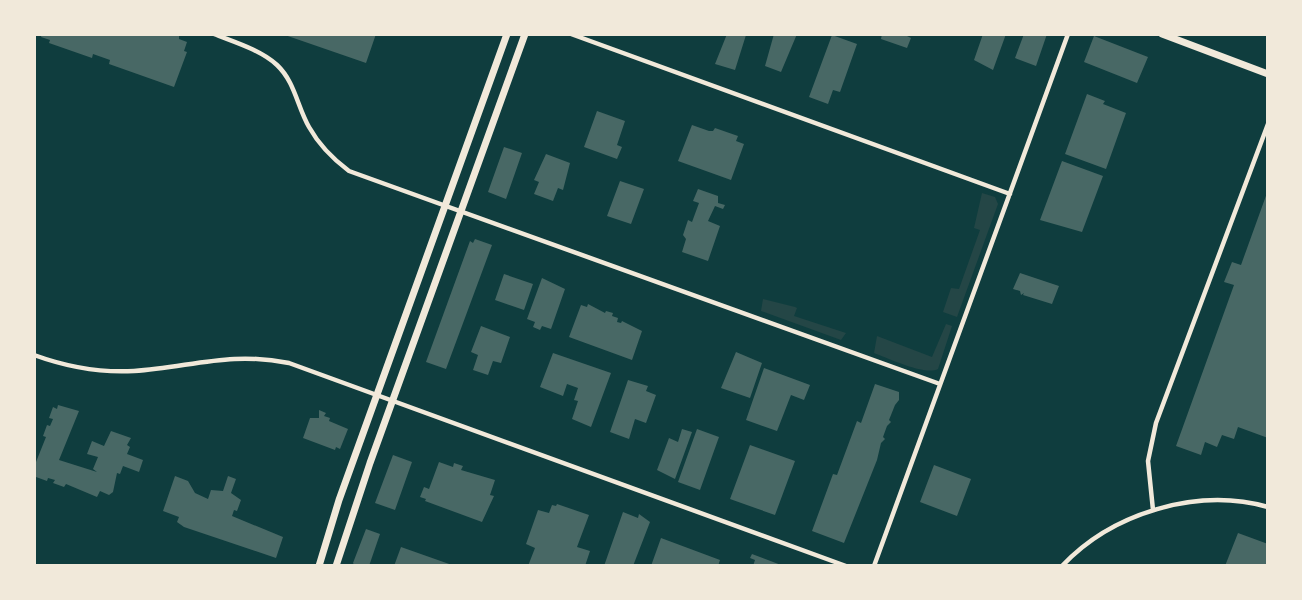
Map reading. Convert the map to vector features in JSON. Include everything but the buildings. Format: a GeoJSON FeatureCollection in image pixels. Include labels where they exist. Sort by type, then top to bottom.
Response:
{"type":"FeatureCollection","features":[{"type":"Feature","properties":{"kind":"main road"},"geometry":{"type":"LineString","coordinates":[[319,566],[339,500],[507,34]]}},
{"type":"Feature","properties":{"kind":"main road"},"geometry":{"type":"LineString","coordinates":[[336,566],[392,401],[525,34]]}},
{"type":"Feature","properties":{"kind":"main road"},"geometry":{"type":"LineString","coordinates":[[1162,34],[1268,74]]}},
{"type":"Feature","properties":{"kind":"street"},"geometry":{"type":"LineString","coordinates":[[214,34],[239,44],[277,65],[293,87],[308,126],[330,158],[349,171],[940,384]]}},
{"type":"Feature","properties":{"kind":"street"},"geometry":{"type":"LineString","coordinates":[[571,34],[1010,194]]}},
{"type":"Feature","properties":{"kind":"street"},"geometry":{"type":"LineString","coordinates":[[874,566],[1068,34]]}},
{"type":"Feature","properties":{"kind":"street"},"geometry":{"type":"LineString","coordinates":[[1153,510],[1148,461],[1156,423],[1268,124]]}},
{"type":"Feature","properties":{"kind":"street"},"geometry":{"type":"LineString","coordinates":[[34,355],[77,368],[119,372],[214,358],[255,358],[305,368],[846,566]]}},
{"type":"Feature","properties":{"kind":"street"},"geometry":{"type":"LineString","coordinates":[[1062,566],[1101,534],[1153,510],[1219,500],[1268,507]]}},
{"type":"Feature","properties":{"kind":"shaded area"},"geometry":{"type":"Polygon","coordinates":[[[982,193],[995,197],[998,204],[957,317],[943,312],[951,288],[959,289],[980,230],[974,228],[982,193]]]}},
{"type":"Feature","properties":{"kind":"shaded area"},"geometry":{"type":"Polygon","coordinates":[[[763,299],[795,307],[797,308],[794,316],[846,333],[841,340],[761,311],[763,299]]]}},
{"type":"Feature","properties":{"kind":"shaded area"},"geometry":{"type":"Polygon","coordinates":[[[946,324],[952,326],[938,369],[932,371],[916,368],[874,353],[877,336],[932,357],[946,324]]]}}]}
